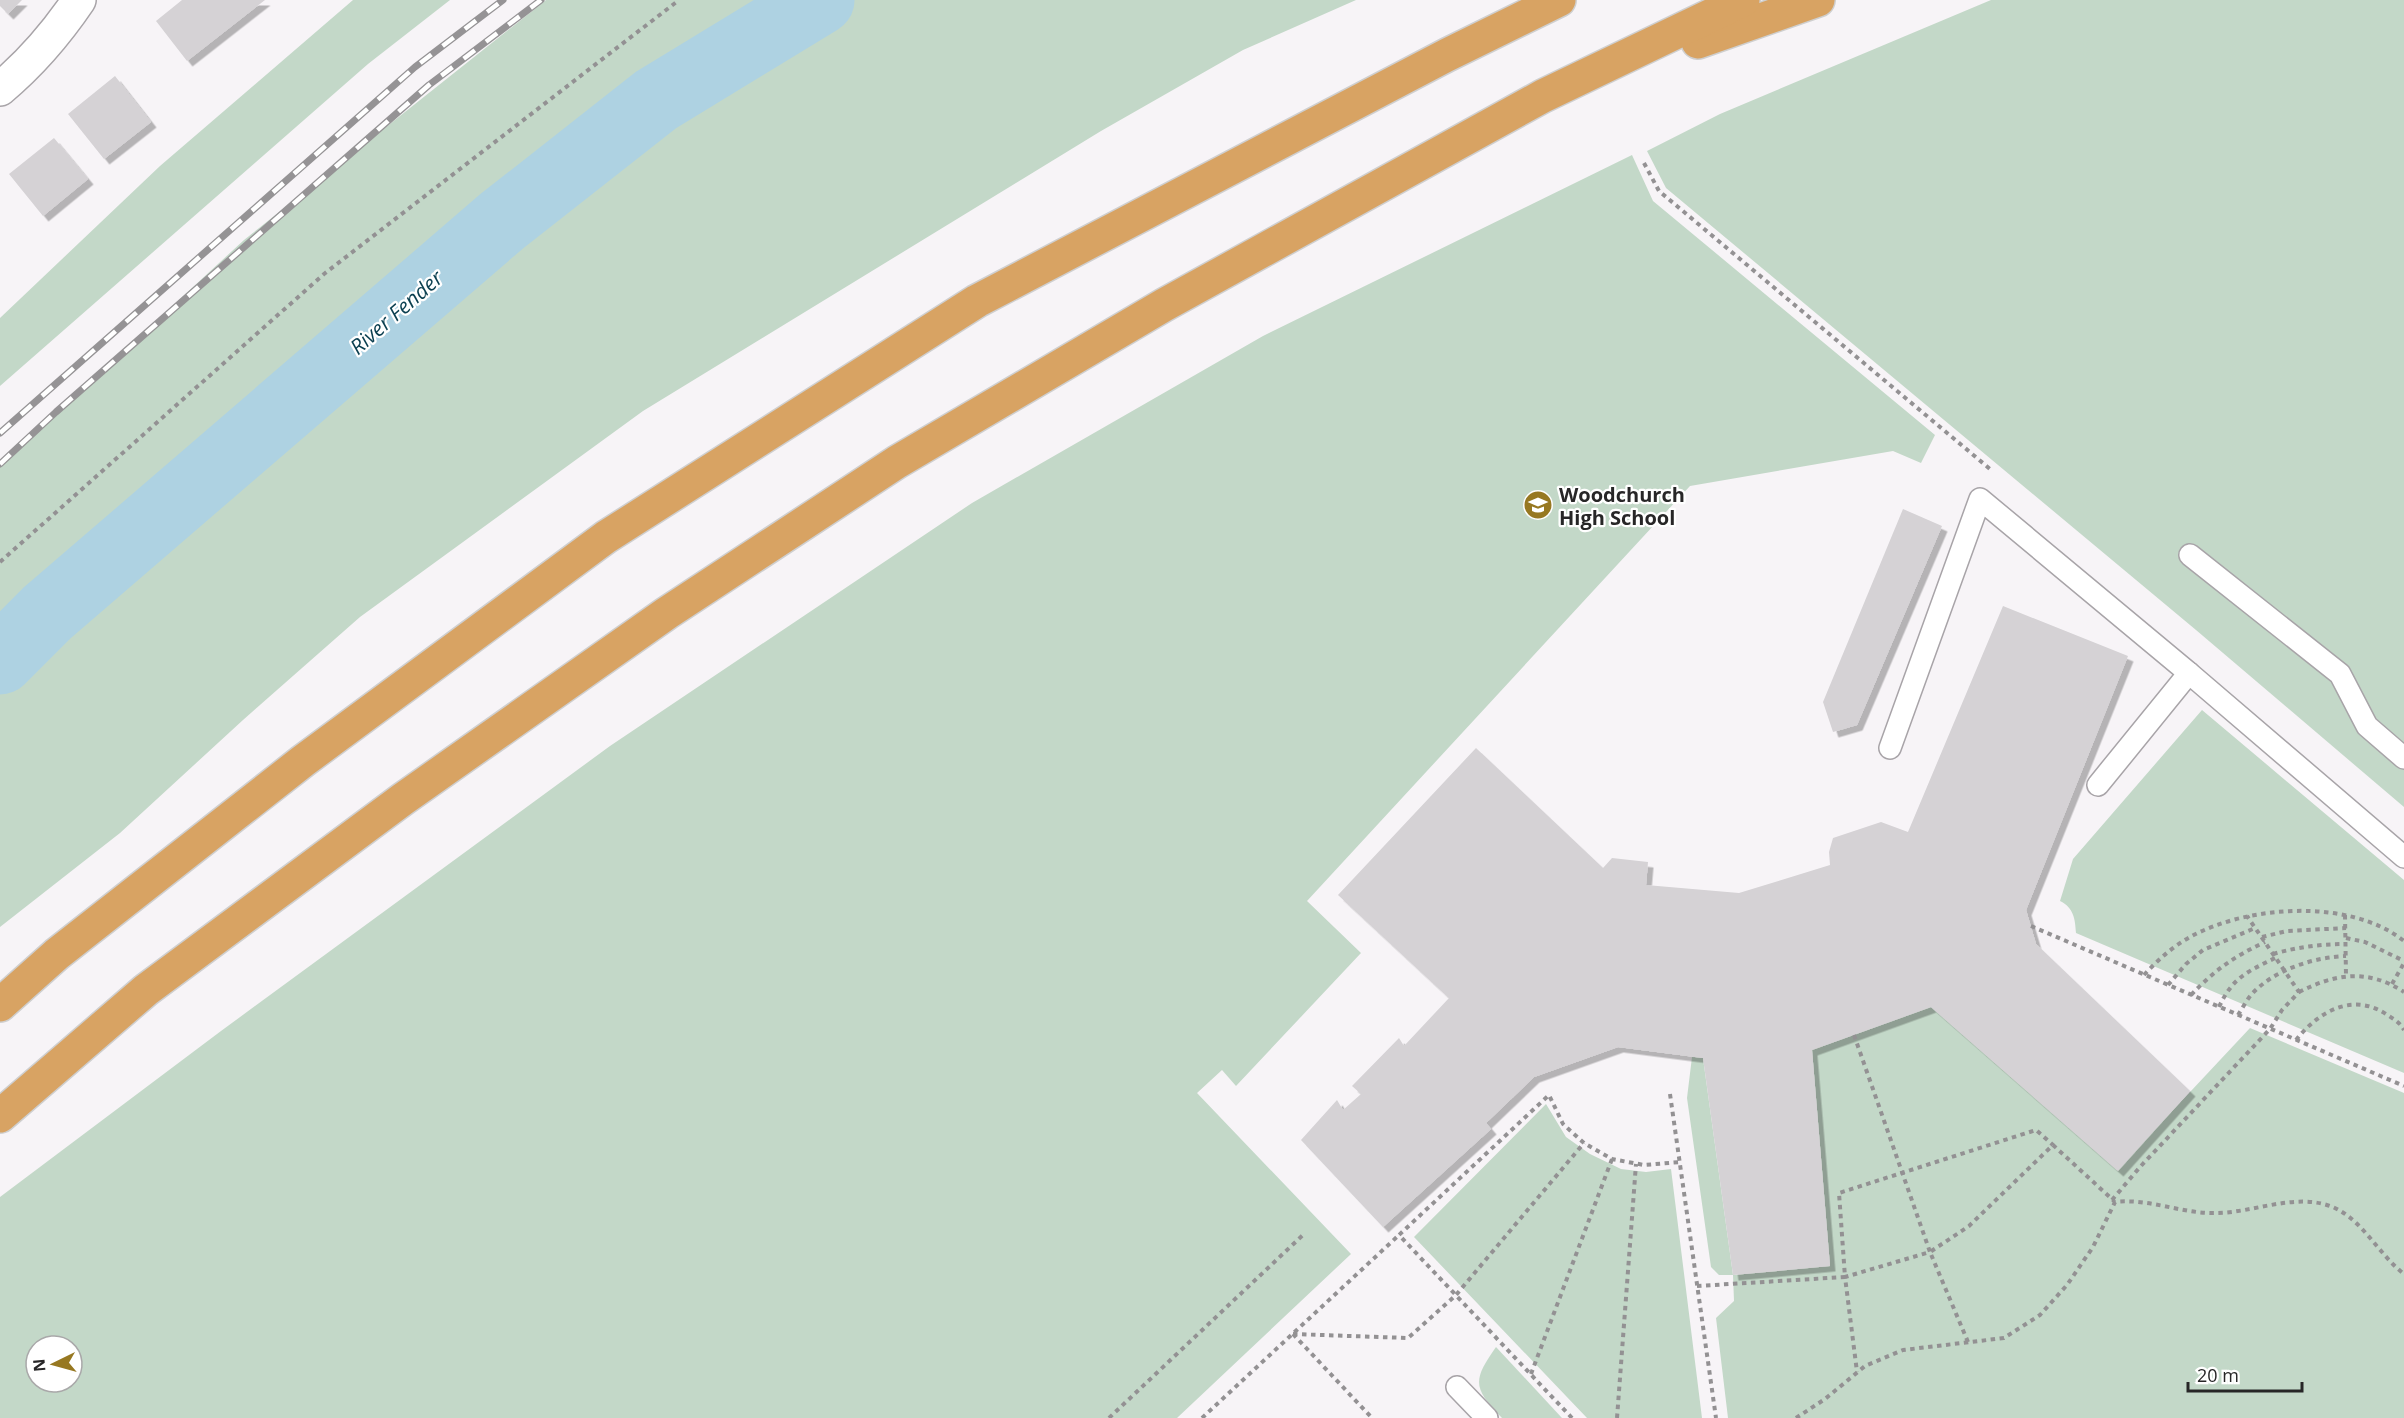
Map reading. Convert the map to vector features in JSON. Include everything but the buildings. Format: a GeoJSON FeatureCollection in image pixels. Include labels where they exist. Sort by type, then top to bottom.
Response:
{"type":"FeatureCollection","features":[{"type":"Feature","properties":{"kind":"highway"},"geometry":{"type":"LineString","coordinates":[[1447,55],[1525,0]]}},
{"type":"Feature","properties":{"kind":"highway"},"geometry":{"type":"LineString","coordinates":[[0,1005],[57,954],[303,761],[606,537],[977,301],[1447,55],[1559,0]]}},
{"type":"Feature","properties":{"kind":"highway"},"geometry":{"type":"LineString","coordinates":[[0,1116],[146,990],[403,799],[677,607],[908,456],[1164,305],[1543,96],[1743,0]]}},
{"type":"Feature","properties":{"kind":"highway"},"geometry":{"type":"LineString","coordinates":[[1543,96],[1818,0]]}},
{"type":"Feature","properties":{"kind":"street"},"geometry":{"type":"LineString","coordinates":[[0,89],[24,69],[60,28],[79,0]]}},
{"type":"Feature","properties":{"kind":"lane"},"geometry":{"type":"LineString","coordinates":[[1890,748],[1980,500],[2404,857]]}},
{"type":"Feature","properties":{"kind":"lane"},"geometry":{"type":"LineString","coordinates":[[2190,555],[2340,674],[2367,726],[2404,758]]}},
{"type":"Feature","properties":{"kind":"lane"},"geometry":{"type":"LineString","coordinates":[[2098,785],[2189,674]]}},
{"type":"Feature","properties":{"kind":"lane"},"geometry":{"type":"LineString","coordinates":[[1457,1388],[1487,1418]]}},
{"type":"Feature","properties":{"kind":"path"},"geometry":{"type":"LineString","coordinates":[[0,562],[324,273],[679,0]]}},
{"type":"Feature","properties":{"kind":"path"},"geometry":{"type":"LineString","coordinates":[[2144,975],[2165,953],[2189,937],[2213,926],[2247,916],[2276,912],[2322,912],[2345,915],[2394,933],[2404,941]]}},
{"type":"Feature","properties":{"kind":"path"},"geometry":{"type":"LineString","coordinates":[[2345,915],[2346,976]]}},
{"type":"Feature","properties":{"kind":"path"},"geometry":{"type":"LineString","coordinates":[[2247,916],[2299,992]]}},
{"type":"Feature","properties":{"kind":"path"},"geometry":{"type":"LineString","coordinates":[[2031,926],[2404,1086]]}},
{"type":"Feature","properties":{"kind":"path"},"geometry":{"type":"LineString","coordinates":[[2168,985],[2186,964],[2203,950],[2256,928]]}},
{"type":"Feature","properties":{"kind":"path"},"geometry":{"type":"LineString","coordinates":[[2262,937],[2287,931],[2346,928]]}},
{"type":"Feature","properties":{"kind":"path"},"geometry":{"type":"LineString","coordinates":[[2346,938],[2365,942],[2404,962],[2392,984]]}},
{"type":"Feature","properties":{"kind":"path"},"geometry":{"type":"LineString","coordinates":[[2191,995],[2211,974],[2235,956],[2265,942]]}},
{"type":"Feature","properties":{"kind":"path"},"geometry":{"type":"LineString","coordinates":[[2219,1007],[2228,987],[2274,956],[2295,947],[2346,944]]}},
{"type":"Feature","properties":{"kind":"path"},"geometry":{"type":"LineString","coordinates":[[2238,1015],[2252,994],[2284,971],[2321,959],[2346,956]]}},
{"type":"Feature","properties":{"kind":"path"},"geometry":{"type":"LineString","coordinates":[[1796,1418],[1825,1399],[1865,1366],[1903,1350],[2004,1338],[2040,1315],[2067,1285],[2093,1247],[2114,1201],[2140,1167],[2270,1029],[2282,1010],[2299,992],[2323,980],[2346,976],[2392,984],[2404,992]]}},
{"type":"Feature","properties":{"kind":"path"},"geometry":{"type":"LineString","coordinates":[[2296,1040],[2309,1023],[2325,1011],[2351,1003],[2379,1009],[2401,1024],[2404,1030]]}},
{"type":"Feature","properties":{"kind":"path"},"geometry":{"type":"LineString","coordinates":[[1854,1035],[1930,1252],[1968,1342]]}},
{"type":"Feature","properties":{"kind":"path"},"geometry":{"type":"LineString","coordinates":[[1670,1094],[1716,1418]]}},
{"type":"Feature","properties":{"kind":"path"},"geometry":{"type":"LineString","coordinates":[[1202,1418],[1549,1095],[1563,1124],[1584,1143],[1612,1159],[1644,1166],[1680,1162]]}},
{"type":"Feature","properties":{"kind":"path"},"geometry":{"type":"LineString","coordinates":[[1857,1373],[1845,1277],[1839,1193],[2036,1130],[2114,1201],[2133,1200],[2214,1214],[2299,1202],[2330,1206],[2360,1226],[2390,1263],[2404,1274]]}},
{"type":"Feature","properties":{"kind":"path"},"geometry":{"type":"LineString","coordinates":[[1293,1334],[1408,1338],[1456,1295],[1584,1143]]}},
{"type":"Feature","properties":{"kind":"path"},"geometry":{"type":"LineString","coordinates":[[1697,1286],[1845,1277],[1930,1252],[1969,1226],[2054,1144]]}},
{"type":"Feature","properties":{"kind":"path"},"geometry":{"type":"LineString","coordinates":[[1531,1374],[1612,1159]]}},
{"type":"Feature","properties":{"kind":"path"},"geometry":{"type":"LineString","coordinates":[[1617,1418],[1636,1164]]}},
{"type":"Feature","properties":{"kind":"path"},"geometry":{"type":"LineString","coordinates":[[1109,1418],[1304,1234]]}},
{"type":"Feature","properties":{"kind":"path"},"geometry":{"type":"LineString","coordinates":[[1399,1235],[1572,1418]]}},
{"type":"Feature","properties":{"kind":"path"},"geometry":{"type":"LineString","coordinates":[[1293,1334],[1372,1418]]}},
{"type":"Feature","properties":{"kind":"green space"},"geometry":{"type":"Polygon","coordinates":[[[353,0],[450,0],[368,64],[0,386],[0,318],[160,166],[353,0]]]}},
{"type":"Feature","properties":{"kind":"green space"},"geometry":{"type":"Polygon","coordinates":[[[546,0],[1356,0],[1243,50],[1101,131],[643,411],[360,617],[120,833],[0,927],[0,465],[244,240],[546,0]]]}},
{"type":"Feature","properties":{"kind":"green space"},"geometry":{"type":"Polygon","coordinates":[[[1991,0],[2404,0],[2404,807],[2196,630],[1666,188],[1647,151],[1720,114],[1991,0]]]}},
{"type":"Feature","properties":{"kind":"green space"},"geometry":{"type":"Polygon","coordinates":[[[1632,155],[1653,201],[1935,435],[1921,463],[1893,451],[1690,486],[1307,901],[1361,953],[1236,1086],[1222,1070],[1197,1093],[1351,1254],[1177,1418],[0,1418],[0,1197],[221,1031],[610,746],[972,503],[1263,336],[1632,155]]]}},
{"type":"Feature","properties":{"kind":"green space"},"geometry":{"type":"Polygon","coordinates":[[[2202,710],[2404,880],[2404,1073],[2076,933],[2071,911],[2060,901],[2073,859],[2202,710]]]}},
{"type":"Feature","properties":{"kind":"green space"},"geometry":{"type":"Polygon","coordinates":[[[1931,1007],[2117,1170],[2250,1028],[2404,1093],[2404,1418],[1728,1418],[1716,1318],[1734,1301],[1733,1275],[1830,1266],[1812,1050],[1931,1007]]]}},
{"type":"Feature","properties":{"kind":"green space"},"geometry":{"type":"Polygon","coordinates":[[[1692,1057],[1703,1058],[1733,1275],[1719,1275],[1711,1267],[1687,1098],[1692,1057]]]}},
{"type":"Feature","properties":{"kind":"green space"},"geometry":{"type":"Polygon","coordinates":[[[1546,1104],[1566,1137],[1590,1154],[1621,1169],[1646,1172],[1671,1169],[1702,1418],[1587,1418],[1414,1237],[1546,1104]]]}},
{"type":"Feature","properties":{"kind":"green space"},"geometry":{"type":"Polygon","coordinates":[[[1496,1347],[1562,1418],[1502,1418],[1492,1408],[1485,1399],[1479,1384],[1483,1368],[1496,1347]]]}},
{"type":"Feature","properties":{"kind":"waterway","name":"River Fender"},"geometry":{"type":"LineString","coordinates":[[0,660],[47,613],[502,221],[656,100],[820,0]]}},
{"type":"Feature","properties":{"kind":"railway"},"geometry":{"type":"LineString","coordinates":[[0,433],[415,67],[503,0]]}},
{"type":"Feature","properties":{"kind":"railway"},"geometry":{"type":"LineString","coordinates":[[0,464],[56,412],[429,85],[541,0]]}},
{"type":"Feature","properties":{"kind":"place","name":"Woodchurch High School"},"geometry":{"type":"Point","coordinates":[1538,505]}}]}
